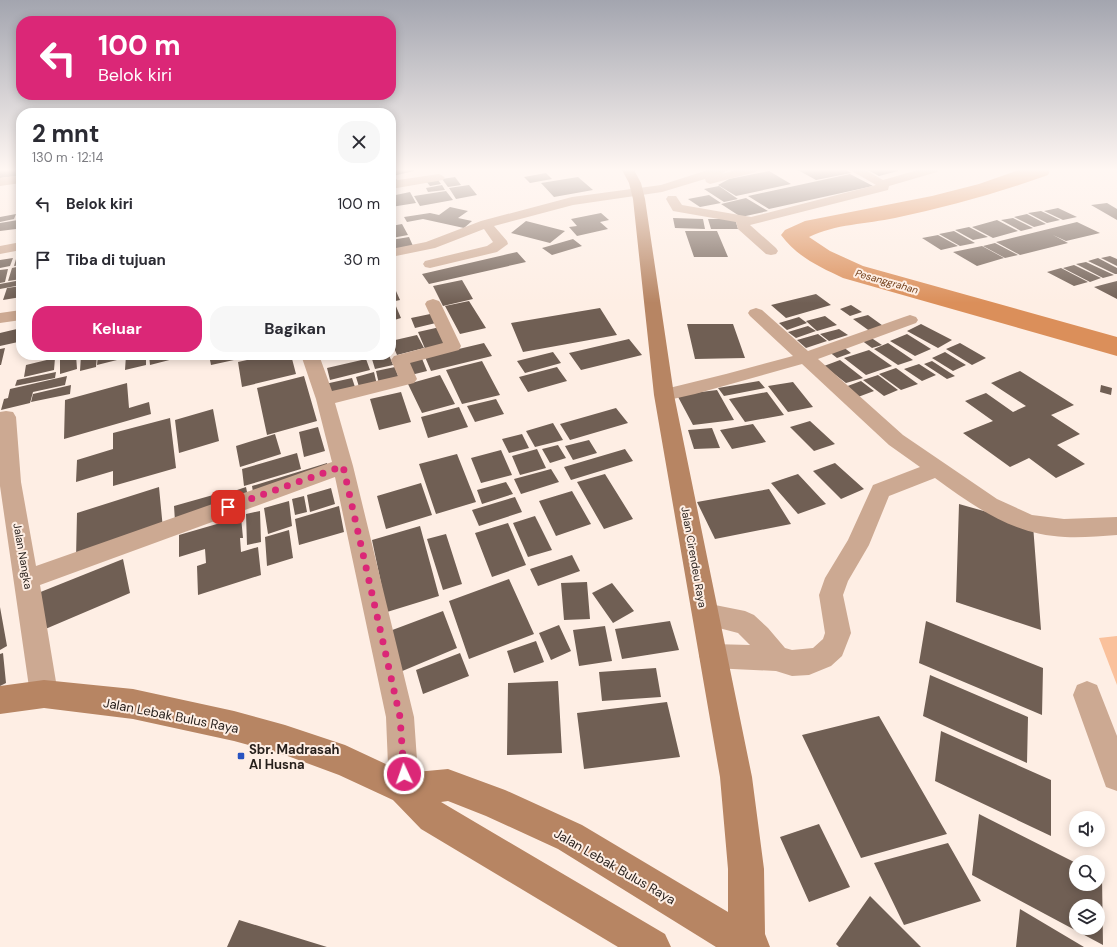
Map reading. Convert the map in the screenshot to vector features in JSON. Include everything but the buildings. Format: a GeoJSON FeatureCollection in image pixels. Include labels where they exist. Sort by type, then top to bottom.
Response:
{"type":"FeatureCollection","features":[{"type":"Feature","properties":{"kind":"main road","name":"Jalan Cirendeu Raya"},"geometry":{"type":"LineString","coordinates":[[638,214],[664,395],[704,614],[736,776],[746,869],[748,946]]}},
{"type":"Feature","properties":{"kind":"main road","name":"Jalan Lebak Bulus Raya"},"geometry":{"type":"LineString","coordinates":[[0,700],[44,694],[133,704],[234,726],[285,740],[345,761],[404,789],[433,817],[582,904],[652,947]]}},
{"type":"Feature","properties":{"kind":"main road","name":"Jalan Lebak Bulus Raya"},"geometry":{"type":"LineString","coordinates":[[404,789],[448,785],[570,837],[748,946]]}},
{"type":"Feature","properties":{"kind":"street"},"geometry":{"type":"LineString","coordinates":[[396,252],[430,245],[486,224],[523,214]]}},
{"type":"Feature","properties":{"kind":"street"},"geometry":{"type":"LineString","coordinates":[[714,214],[748,220]]}},
{"type":"Feature","properties":{"kind":"street"},"geometry":{"type":"LineString","coordinates":[[771,251],[743,226],[742,223],[772,214]]}},
{"type":"Feature","properties":{"kind":"street"},"geometry":{"type":"LineString","coordinates":[[430,264],[492,249],[501,244],[486,224]]}},
{"type":"Feature","properties":{"kind":"street"},"geometry":{"type":"LineString","coordinates":[[0,250],[16,247]]}},
{"type":"Feature","properties":{"kind":"street"},"geometry":{"type":"LineString","coordinates":[[325,399],[408,379],[400,360],[453,346],[433,304]]}},
{"type":"Feature","properties":{"kind":"street"},"geometry":{"type":"LineString","coordinates":[[756,313],[896,440],[989,505],[1029,523],[1064,528],[1117,526]]}},
{"type":"Feature","properties":{"kind":"street"},"geometry":{"type":"LineString","coordinates":[[0,318],[16,316]]}},
{"type":"Feature","properties":{"kind":"street"},"geometry":{"type":"LineString","coordinates":[[664,395],[707,385],[805,357],[880,332],[910,320]]}},
{"type":"Feature","properties":{"kind":"street"},"geometry":{"type":"LineString","coordinates":[[312,360],[325,399],[343,466],[400,717],[404,789]]}},
{"type":"Feature","properties":{"kind":"street","name":"Jalan Nangka"},"geometry":{"type":"LineString","coordinates":[[6,417],[10,482],[27,579],[44,694]]}},
{"type":"Feature","properties":{"kind":"street"},"geometry":{"type":"LineString","coordinates":[[27,579],[343,466]]}},
{"type":"Feature","properties":{"kind":"street"},"geometry":{"type":"LineString","coordinates":[[712,656],[776,658],[792,663],[809,662],[822,657],[833,647],[838,633],[831,595],[837,578],[857,545],[880,490],[936,469]]}},
{"type":"Feature","properties":{"kind":"street"},"geometry":{"type":"LineString","coordinates":[[704,614],[745,624],[759,636],[776,658]]}},
{"type":"Feature","properties":{"kind":"street"},"geometry":{"type":"LineString","coordinates":[[1087,695],[1117,776]]}},
{"type":"Feature","properties":{"kind":"shaded area"},"geometry":{"type":"Polygon","coordinates":[[[1117,636],[1117,685],[1099,638],[1117,636]]]}},
{"type":"Feature","properties":{"kind":"waterway","name":"Pesanggrahan"},"geometry":{"type":"LineString","coordinates":[[876,214],[814,226],[794,235],[813,252],[853,272],[1117,347]]}},
{"type":"Feature","properties":{"kind":"place","name":"Sbr. Madrasah Al Husna"},"geometry":{"type":"Point","coordinates":[241,756]}},
{"type":"Feature","properties":{"kind":"route"},"geometry":{"type":"LineString","coordinates":[[228,507],[343,466],[400,717],[404,774]]}}]}
